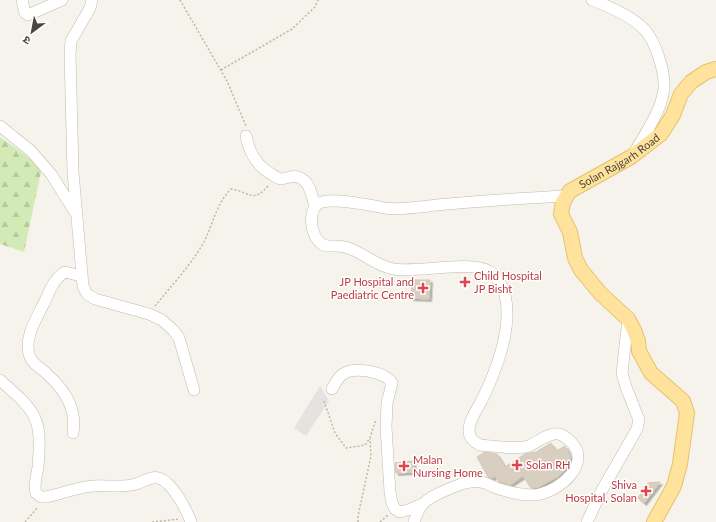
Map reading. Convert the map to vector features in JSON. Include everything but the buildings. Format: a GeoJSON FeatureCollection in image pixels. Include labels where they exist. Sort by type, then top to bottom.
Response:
{"type":"FeatureCollection","features":[{"type":"Feature","properties":{"kind":"main road","name":"Solan Rajgarh Road"},"geometry":{"type":"LineString","coordinates":[[654,522],[674,486],[684,441],[687,413],[683,401],[651,374],[639,351],[638,341],[628,319],[600,293],[587,278],[578,264],[575,258],[570,232],[561,214],[563,202],[570,191],[632,157],[661,134],[673,115],[680,94],[691,82],[711,70]]}},
{"type":"Feature","properties":{"kind":"street"},"geometry":{"type":"LineString","coordinates":[[22,0],[25,13],[28,15],[62,0]]}},
{"type":"Feature","properties":{"kind":"street"},"geometry":{"type":"LineString","coordinates":[[92,0],[90,8],[71,41],[70,54],[73,172],[83,286],[87,294],[95,299],[149,314],[162,320],[173,330],[178,338],[194,390]]}},
{"type":"Feature","properties":{"kind":"street"},"geometry":{"type":"LineString","coordinates":[[592,0],[610,7],[645,30],[654,46],[663,72],[665,85],[660,104],[632,157]]}},
{"type":"Feature","properties":{"kind":"street"},"geometry":{"type":"LineString","coordinates":[[0,126],[31,151],[51,174],[76,213]]}},
{"type":"Feature","properties":{"kind":"street"},"geometry":{"type":"LineString","coordinates":[[246,136],[247,143],[260,168],[279,179],[290,176],[296,176],[303,179],[307,183],[315,206]]}},
{"type":"Feature","properties":{"kind":"street"},"geometry":{"type":"LineString","coordinates":[[414,522],[422,504],[429,497],[459,484],[482,482],[500,489],[522,494],[539,495],[551,491],[574,471],[578,464],[578,452],[575,446],[568,439],[560,434],[547,436],[537,442],[521,448],[480,445],[470,438],[469,430],[472,419],[500,355],[506,328],[508,306],[503,287],[497,278],[489,271],[477,267],[404,270],[391,269],[343,246],[327,246],[321,244],[317,239],[312,226],[311,215],[315,206],[326,201],[350,202],[391,209],[510,199],[567,196]]}},
{"type":"Feature","properties":{"kind":"street"},"geometry":{"type":"LineString","coordinates":[[74,433],[75,423],[72,408],[64,394],[53,380],[37,366],[30,357],[28,343],[32,327],[56,279],[65,272],[81,276]]}},
{"type":"Feature","properties":{"kind":"street"},"geometry":{"type":"LineString","coordinates":[[587,522],[602,490],[637,429],[639,420],[622,373],[628,319]]}},
{"type":"Feature","properties":{"kind":"street"},"geometry":{"type":"LineString","coordinates":[[332,389],[344,373],[353,370],[384,375],[390,380],[392,383],[387,403],[386,427],[392,503],[395,509],[400,512],[422,504]]}},
{"type":"Feature","properties":{"kind":"street"},"geometry":{"type":"LineString","coordinates":[[0,380],[22,400],[32,411],[36,419],[40,432],[37,474],[34,482],[36,493],[46,497],[83,487],[123,487],[158,478],[165,481],[173,489],[190,520]]}},
{"type":"Feature","properties":{"kind":"path"},"geometry":{"type":"LineString","coordinates":[[180,0],[220,70],[244,121],[246,136]]}},
{"type":"Feature","properties":{"kind":"path"},"geometry":{"type":"LineString","coordinates":[[220,70],[292,30],[315,7],[318,0]]}},
{"type":"Feature","properties":{"kind":"path"},"geometry":{"type":"LineString","coordinates":[[149,314],[204,241],[216,212],[227,193],[231,189],[251,196],[256,196],[263,192],[276,177]]}},
{"type":"Feature","properties":{"kind":"path"},"geometry":{"type":"LineString","coordinates":[[324,401],[335,433],[344,447],[350,449],[365,445],[370,438],[378,416]]}},
{"type":"Feature","properties":{"kind":"path"},"geometry":{"type":"LineString","coordinates":[[358,522],[370,456],[370,438]]}},
{"type":"Feature","properties":{"kind":"path"},"geometry":{"type":"LineString","coordinates":[[25,522],[46,497]]}},
{"type":"Feature","properties":{"kind":"path"},"geometry":{"type":"LineString","coordinates":[[152,522],[190,520]]}},
{"type":"Feature","properties":{"kind":"green space"},"geometry":{"type":"Polygon","coordinates":[[[0,137],[42,167],[24,252],[0,244],[0,137]]]}},
{"type":"Feature","properties":{"kind":"shaded area"},"geometry":{"type":"Polygon","coordinates":[[[320,386],[329,401],[306,436],[294,428],[320,386]]]}},
{"type":"Feature","properties":{"kind":"place","name":"Child Hospital JP Bisht"},"geometry":{"type":"Point","coordinates":[465,282]}},
{"type":"Feature","properties":{"kind":"place","name":"JP Hospital and Paediatric Centre"},"geometry":{"type":"Point","coordinates":[423,288]}},
{"type":"Feature","properties":{"kind":"place","name":"Solan RH"},"geometry":{"type":"Point","coordinates":[517,465]}},
{"type":"Feature","properties":{"kind":"place","name":"Malan Nursing Home"},"geometry":{"type":"Point","coordinates":[404,466]}},
{"type":"Feature","properties":{"kind":"place","name":"Shiva Hospital, Solan"},"geometry":{"type":"Point","coordinates":[646,491]}}]}
